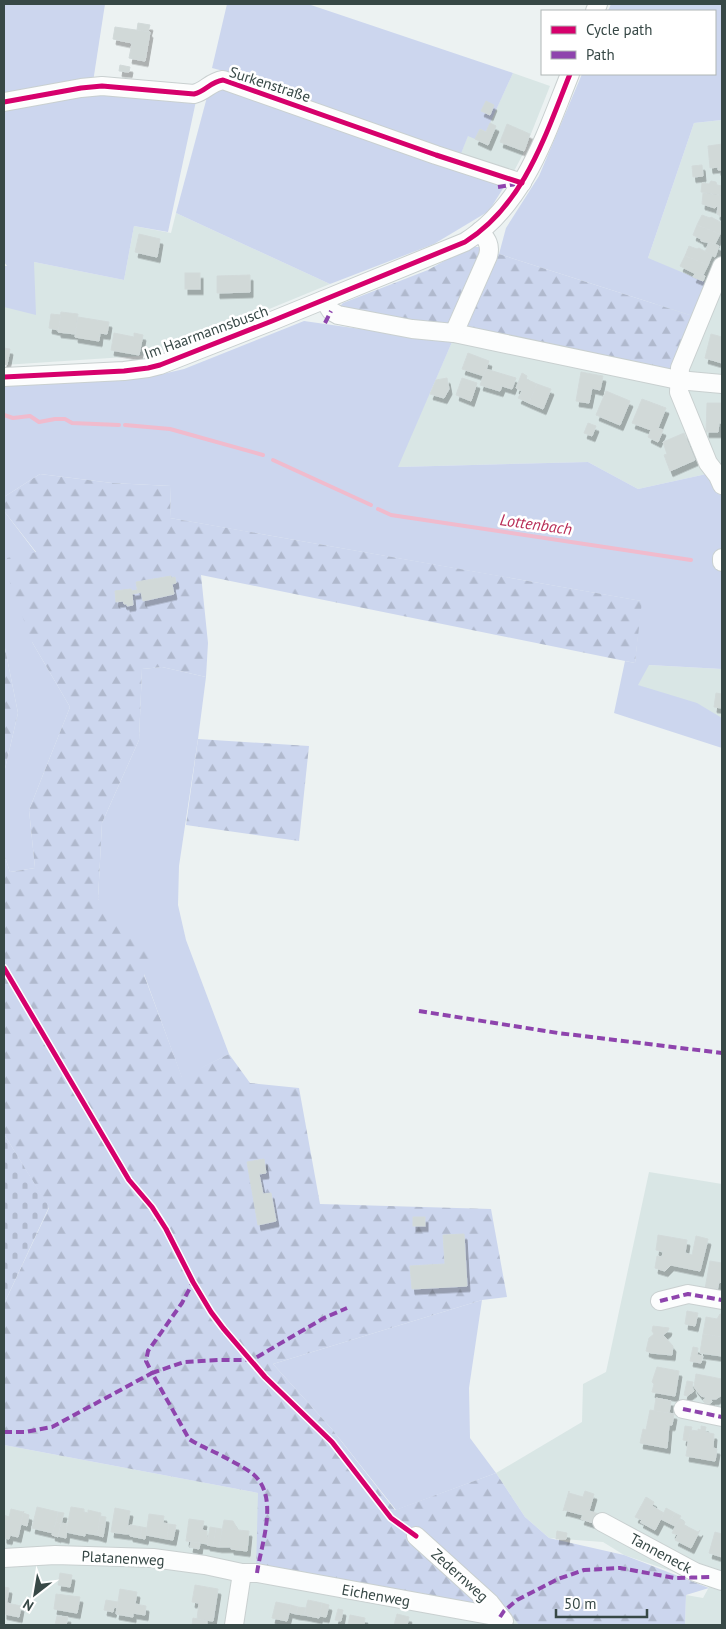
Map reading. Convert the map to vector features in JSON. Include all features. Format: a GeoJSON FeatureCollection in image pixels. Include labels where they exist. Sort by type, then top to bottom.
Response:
{"type":"FeatureCollection","features":[{"type":"Feature","properties":{"kind":"street"},"geometry":{"type":"LineString","coordinates":[[570,75],[536,157],[522,183],[499,214],[465,242],[440,254],[324,300],[331,311],[338,315],[454,333],[678,380],[722,384]]}},
{"type":"Feature","properties":{"kind":"street","name":"Surkenstraße"},"geometry":{"type":"LineString","coordinates":[[4,102],[102,86],[194,94],[200,92],[214,81],[223,80],[436,155],[522,183]]}},
{"type":"Feature","properties":{"kind":"street"},"geometry":{"type":"LineString","coordinates":[[454,333],[488,256],[490,248],[480,231]]}},
{"type":"Feature","properties":{"kind":"street"},"geometry":{"type":"LineString","coordinates":[[722,266],[680,368],[678,380],[679,392],[694,432],[708,463],[718,476],[722,486]]}},
{"type":"Feature","properties":{"kind":"street","name":"Im Haarmannsbusch"},"geometry":{"type":"LineString","coordinates":[[4,377],[68,375],[148,368],[221,342],[324,300]]}},
{"type":"Feature","properties":{"kind":"street"},"geometry":{"type":"LineString","coordinates":[[660,1301],[688,1294],[722,1300]]}},
{"type":"Feature","properties":{"kind":"street"},"geometry":{"type":"LineString","coordinates":[[683,1409],[722,1417]]}},
{"type":"Feature","properties":{"kind":"street","name":"Tanneneck"},"geometry":{"type":"LineString","coordinates":[[602,1522],[695,1572],[722,1581]]}},
{"type":"Feature","properties":{"kind":"street","name":"Zedernweg"},"geometry":{"type":"LineString","coordinates":[[416,1536],[490,1603],[504,1621]]}},
{"type":"Feature","properties":{"kind":"street","name":"Platanenweg"},"geometry":{"type":"LineString","coordinates":[[4,1558],[55,1555],[153,1558],[205,1564],[242,1573]]}},
{"type":"Feature","properties":{"kind":"street"},"geometry":{"type":"LineString","coordinates":[[234,1625],[242,1573]]}},
{"type":"Feature","properties":{"kind":"street","name":"Eichenweg"},"geometry":{"type":"LineString","coordinates":[[242,1573],[257,1573],[504,1621]]}},
{"type":"Feature","properties":{"kind":"shaded area"},"geometry":{"type":"Polygon","coordinates":[[[513,73],[550,86],[523,154],[512,175],[459,159],[468,135],[480,129],[486,131],[513,73]]]}},
{"type":"Feature","properties":{"kind":"shaded area"},"geometry":{"type":"Polygon","coordinates":[[[722,120],[722,495],[718,494],[711,473],[638,489],[588,462],[397,467],[452,342],[669,387],[648,258],[694,123],[722,120]]]}},
{"type":"Feature","properties":{"kind":"shaded area"},"geometry":{"type":"Polygon","coordinates":[[[176,213],[330,284],[204,336],[140,356],[4,365],[4,307],[34,262],[124,280],[134,226],[171,233],[176,213]]]}},
{"type":"Feature","properties":{"kind":"shaded area"},"geometry":{"type":"Polygon","coordinates":[[[648,665],[722,669],[722,718],[637,685],[648,665]]]}},
{"type":"Feature","properties":{"kind":"shaded area"},"geometry":{"type":"Polygon","coordinates":[[[649,1172],[722,1184],[722,1625],[685,1625],[686,1595],[703,1598],[709,1587],[674,1572],[624,1555],[603,1542],[549,1538],[525,1517],[496,1473],[582,1422],[583,1384],[606,1372],[649,1172]]]}},
{"type":"Feature","properties":{"kind":"shaded area"},"geometry":{"type":"Polygon","coordinates":[[[4,1445],[258,1493],[430,1602],[509,1611],[519,1625],[4,1625],[4,1445]]]}},
{"type":"Feature","properties":{"kind":"green space"},"geometry":{"type":"Polygon","coordinates":[[[4,4],[105,4],[93,82],[4,99],[4,4]]]}},
{"type":"Feature","properties":{"kind":"green space"},"geometry":{"type":"Polygon","coordinates":[[[227,4],[308,4],[513,73],[486,132],[480,129],[475,139],[468,136],[459,159],[253,88],[246,77],[212,68],[227,4]]]}},
{"type":"Feature","properties":{"kind":"green space"},"geometry":{"type":"Polygon","coordinates":[[[611,4],[722,4],[722,120],[694,123],[648,258],[710,284],[696,317],[499,254],[506,228],[539,176],[582,75],[716,75],[716,10],[608,10],[611,4]]]}},
{"type":"Feature","properties":{"kind":"green space"},"geometry":{"type":"Polygon","coordinates":[[[220,87],[507,182],[489,211],[434,244],[330,284],[176,213],[207,97],[220,87]]]}},
{"type":"Feature","properties":{"kind":"green space"},"geometry":{"type":"Polygon","coordinates":[[[81,88],[196,101],[168,232],[134,226],[124,280],[34,262],[36,315],[4,307],[4,266],[7,266],[4,262],[4,103],[81,88]]]}},
{"type":"Feature","properties":{"kind":"green space"},"geometry":{"type":"Polygon","coordinates":[[[469,247],[481,247],[696,317],[669,387],[450,328],[338,308],[343,303],[428,270],[469,247]]]}},
{"type":"Feature","properties":{"kind":"green space"},"geometry":{"type":"Polygon","coordinates":[[[304,321],[452,342],[398,467],[588,462],[638,489],[711,473],[718,494],[722,495],[722,669],[649,665],[638,685],[697,703],[722,718],[722,748],[614,713],[625,661],[635,663],[641,601],[170,518],[171,486],[112,483],[40,474],[4,497],[4,384],[68,383],[154,376],[184,369],[304,321]]]}},
{"type":"Feature","properties":{"kind":"green space"},"geometry":{"type":"Polygon","coordinates":[[[40,474],[112,483],[171,486],[170,518],[642,601],[635,663],[201,575],[208,643],[206,677],[162,667],[142,669],[139,740],[102,823],[98,899],[154,957],[144,975],[182,1077],[229,1054],[250,1083],[299,1088],[320,1204],[491,1209],[507,1297],[482,1300],[273,1364],[331,1428],[395,1510],[496,1473],[525,1517],[549,1538],[624,1555],[709,1588],[686,1595],[685,1625],[519,1625],[508,1611],[430,1602],[256,1571],[258,1493],[4,1445],[4,1304],[49,1208],[4,1134],[4,854],[10,872],[35,868],[29,810],[70,707],[32,642],[10,583],[7,558],[36,552],[4,511],[4,497],[40,474]]]}},
{"type":"Feature","properties":{"kind":"green space"},"geometry":{"type":"Polygon","coordinates":[[[4,511],[36,553],[32,642],[70,707],[29,810],[35,868],[10,872],[4,854],[4,773],[18,713],[4,643],[4,511]]]}},
{"type":"Feature","properties":{"kind":"green space"},"geometry":{"type":"Polygon","coordinates":[[[4,643],[18,713],[4,773],[4,643]]]}},
{"type":"Feature","properties":{"kind":"green space"},"geometry":{"type":"Polygon","coordinates":[[[162,667],[206,677],[179,866],[178,905],[186,940],[229,1054],[182,1078],[144,974],[98,899],[102,823],[139,740],[142,669],[162,667]]]}},
{"type":"Feature","properties":{"kind":"green space"},"geometry":{"type":"Polygon","coordinates":[[[198,739],[309,746],[299,841],[186,825],[198,739]]]}},
{"type":"Feature","properties":{"kind":"green space"},"geometry":{"type":"Polygon","coordinates":[[[4,1134],[49,1207],[4,1304],[4,1134]]]}},
{"type":"Feature","properties":{"kind":"green space"},"geometry":{"type":"Polygon","coordinates":[[[482,1300],[469,1388],[470,1438],[496,1473],[396,1510],[331,1428],[273,1364],[482,1300]]]}},
{"type":"Feature","properties":{"kind":"building"},"geometry":{"type":"Polygon","coordinates":[[[138,23],[150,25],[148,32],[137,30],[138,23]]]}},
{"type":"Feature","properties":{"kind":"building"},"geometry":{"type":"Polygon","coordinates":[[[115,27],[150,32],[145,61],[129,58],[132,43],[113,39],[115,27]]]}},
{"type":"Feature","properties":{"kind":"building"},"geometry":{"type":"Polygon","coordinates":[[[120,65],[130,67],[129,72],[119,71],[120,65]]]}},
{"type":"Feature","properties":{"kind":"building"},"geometry":{"type":"Polygon","coordinates":[[[486,101],[494,105],[490,115],[481,111],[486,101]]]}},
{"type":"Feature","properties":{"kind":"building"},"geometry":{"type":"Polygon","coordinates":[[[490,123],[496,126],[488,145],[475,139],[480,129],[486,132],[490,123]]]}},
{"type":"Feature","properties":{"kind":"building"},"geometry":{"type":"Polygon","coordinates":[[[507,124],[530,134],[524,151],[500,142],[507,124]]]}},
{"type":"Feature","properties":{"kind":"building"},"geometry":{"type":"Polygon","coordinates":[[[722,144],[722,170],[718,170],[718,167],[710,168],[708,146],[722,144]]]}},
{"type":"Feature","properties":{"kind":"building"},"geometry":{"type":"Polygon","coordinates":[[[702,165],[703,176],[693,177],[692,166],[702,165]]]}},
{"type":"Feature","properties":{"kind":"building"},"geometry":{"type":"Polygon","coordinates":[[[711,181],[722,186],[722,195],[701,192],[702,183],[709,184],[711,181]]]}},
{"type":"Feature","properties":{"kind":"building"},"geometry":{"type":"Polygon","coordinates":[[[703,193],[722,196],[722,207],[717,206],[715,208],[702,204],[703,193]]]}},
{"type":"Feature","properties":{"kind":"building"},"geometry":{"type":"Polygon","coordinates":[[[718,206],[722,207],[722,217],[717,214],[718,206]]]}},
{"type":"Feature","properties":{"kind":"building"},"geometry":{"type":"Polygon","coordinates":[[[702,215],[722,223],[720,234],[697,225],[702,215]]]}},
{"type":"Feature","properties":{"kind":"building"},"geometry":{"type":"Polygon","coordinates":[[[697,225],[720,234],[715,244],[701,241],[701,239],[693,235],[697,225]]]}},
{"type":"Feature","properties":{"kind":"building"},"geometry":{"type":"Polygon","coordinates":[[[139,234],[160,239],[157,257],[135,252],[139,234]]]}},
{"type":"Feature","properties":{"kind":"building"},"geometry":{"type":"Polygon","coordinates":[[[709,242],[719,246],[715,257],[705,252],[709,242]]]}},
{"type":"Feature","properties":{"kind":"building"},"geometry":{"type":"Polygon","coordinates":[[[689,246],[699,248],[712,255],[708,265],[685,256],[689,246]]]}},
{"type":"Feature","properties":{"kind":"building"},"geometry":{"type":"Polygon","coordinates":[[[685,256],[708,265],[703,275],[680,266],[685,256]]]}},
{"type":"Feature","properties":{"kind":"building"},"geometry":{"type":"Polygon","coordinates":[[[696,272],[705,276],[703,281],[693,277],[696,272]]]}},
{"type":"Feature","properties":{"kind":"building"},"geometry":{"type":"Polygon","coordinates":[[[185,273],[200,273],[200,289],[185,289],[185,273]]]}},
{"type":"Feature","properties":{"kind":"building"},"geometry":{"type":"Polygon","coordinates":[[[250,275],[250,292],[217,293],[217,276],[250,275]]]}},
{"type":"Feature","properties":{"kind":"building"},"geometry":{"type":"Polygon","coordinates":[[[61,312],[78,314],[75,334],[58,332],[61,312]]]}},
{"type":"Feature","properties":{"kind":"building"},"geometry":{"type":"Polygon","coordinates":[[[51,314],[61,315],[58,330],[49,328],[51,314]]]}},
{"type":"Feature","properties":{"kind":"building"},"geometry":{"type":"Polygon","coordinates":[[[78,317],[109,322],[107,334],[100,333],[99,341],[75,337],[78,317]]]}},
{"type":"Feature","properties":{"kind":"building"},"geometry":{"type":"Polygon","coordinates":[[[114,333],[134,337],[134,333],[143,335],[139,355],[111,350],[114,333]]]}},
{"type":"Feature","properties":{"kind":"building"},"geometry":{"type":"Polygon","coordinates":[[[711,334],[722,337],[722,363],[705,358],[711,334]]]}},
{"type":"Feature","properties":{"kind":"building"},"geometry":{"type":"Polygon","coordinates":[[[4,348],[10,349],[7,365],[4,364],[4,348]]]}},
{"type":"Feature","properties":{"kind":"building"},"geometry":{"type":"Polygon","coordinates":[[[468,353],[489,361],[484,376],[462,369],[468,353]]]}},
{"type":"Feature","properties":{"kind":"building"},"geometry":{"type":"Polygon","coordinates":[[[486,369],[516,378],[512,389],[502,386],[500,391],[480,385],[486,369]]]}},
{"type":"Feature","properties":{"kind":"building"},"geometry":{"type":"Polygon","coordinates":[[[581,372],[603,376],[600,390],[592,388],[589,403],[576,401],[581,372]]]}},
{"type":"Feature","properties":{"kind":"building"},"geometry":{"type":"Polygon","coordinates":[[[522,373],[527,376],[526,379],[537,384],[529,403],[518,398],[522,391],[516,388],[522,373]]]}},
{"type":"Feature","properties":{"kind":"building"},"geometry":{"type":"Polygon","coordinates":[[[447,378],[449,389],[444,398],[430,394],[436,380],[447,378]]]}},
{"type":"Feature","properties":{"kind":"building"},"geometry":{"type":"Polygon","coordinates":[[[462,378],[477,383],[471,401],[456,395],[462,378]]]}},
{"type":"Feature","properties":{"kind":"building"},"geometry":{"type":"Polygon","coordinates":[[[537,384],[551,389],[543,409],[529,403],[537,384]]]}},
{"type":"Feature","properties":{"kind":"building"},"geometry":{"type":"Polygon","coordinates":[[[606,391],[630,401],[620,425],[596,415],[606,391]]]}},
{"type":"Feature","properties":{"kind":"building"},"geometry":{"type":"Polygon","coordinates":[[[642,399],[666,408],[658,428],[663,430],[658,442],[648,437],[651,430],[632,423],[642,399]]]}},
{"type":"Feature","properties":{"kind":"building"},"geometry":{"type":"Polygon","coordinates":[[[707,403],[722,403],[722,423],[719,423],[718,432],[706,432],[707,403]]]}},
{"type":"Feature","properties":{"kind":"building"},"geometry":{"type":"Polygon","coordinates":[[[588,423],[596,426],[592,436],[584,433],[588,423]]]}},
{"type":"Feature","properties":{"kind":"building"},"geometry":{"type":"Polygon","coordinates":[[[684,433],[695,460],[670,471],[664,455],[667,454],[663,442],[684,433]]]}},
{"type":"Feature","properties":{"kind":"building"},"geometry":{"type":"Polygon","coordinates":[[[171,576],[171,578],[175,577],[176,583],[172,584],[174,594],[143,601],[141,592],[138,593],[136,582],[171,576]]]}},
{"type":"Feature","properties":{"kind":"building"},"geometry":{"type":"Polygon","coordinates":[[[131,589],[132,591],[137,590],[138,593],[132,594],[133,605],[127,606],[123,601],[116,602],[115,591],[131,589]]]}},
{"type":"Feature","properties":{"kind":"building"},"geometry":{"type":"Polygon","coordinates":[[[716,693],[722,694],[722,708],[714,707],[716,693]]]}},
{"type":"Feature","properties":{"kind":"building"},"geometry":{"type":"Polygon","coordinates":[[[264,1159],[266,1173],[259,1174],[263,1194],[271,1193],[276,1221],[258,1225],[247,1162],[264,1159]]]}},
{"type":"Feature","properties":{"kind":"building"},"geometry":{"type":"Polygon","coordinates":[[[413,1217],[425,1217],[425,1226],[413,1226],[413,1217]]]}},
{"type":"Feature","properties":{"kind":"building"},"geometry":{"type":"Polygon","coordinates":[[[464,1234],[467,1286],[412,1289],[410,1266],[445,1264],[443,1235],[464,1234]]]}},
{"type":"Feature","properties":{"kind":"building"},"geometry":{"type":"Polygon","coordinates":[[[658,1235],[687,1240],[685,1253],[692,1255],[696,1236],[708,1239],[700,1271],[671,1265],[665,1271],[655,1268],[657,1256],[662,1257],[663,1252],[656,1250],[658,1235]]]}},
{"type":"Feature","properties":{"kind":"building"},"geometry":{"type":"Polygon","coordinates":[[[710,1261],[722,1263],[722,1283],[719,1282],[717,1291],[705,1289],[710,1261]]]}},
{"type":"Feature","properties":{"kind":"building"},"geometry":{"type":"Polygon","coordinates":[[[687,1311],[698,1313],[695,1326],[685,1324],[687,1311]]]}},
{"type":"Feature","properties":{"kind":"building"},"geometry":{"type":"Polygon","coordinates":[[[722,1314],[722,1337],[703,1334],[706,1317],[717,1319],[722,1314]]]}},
{"type":"Feature","properties":{"kind":"building"},"geometry":{"type":"Polygon","coordinates":[[[653,1326],[669,1328],[663,1335],[673,1346],[672,1355],[646,1351],[649,1338],[654,1334],[652,1331],[653,1326]]]}},
{"type":"Feature","properties":{"kind":"building"},"geometry":{"type":"Polygon","coordinates":[[[703,1334],[722,1337],[722,1356],[700,1353],[703,1334]]]}},
{"type":"Feature","properties":{"kind":"building"},"geometry":{"type":"Polygon","coordinates":[[[693,1347],[698,1348],[697,1355],[703,1356],[701,1363],[690,1361],[693,1347]]]}},
{"type":"Feature","properties":{"kind":"building"},"geometry":{"type":"Polygon","coordinates":[[[657,1367],[679,1371],[675,1396],[652,1392],[654,1384],[652,1382],[657,1367]]]}},
{"type":"Feature","properties":{"kind":"building"},"geometry":{"type":"Polygon","coordinates":[[[696,1374],[722,1379],[722,1395],[716,1399],[711,1399],[712,1402],[706,1404],[703,1400],[706,1398],[701,1396],[694,1387],[696,1374]]]}},
{"type":"Feature","properties":{"kind":"building"},"geometry":{"type":"Polygon","coordinates":[[[687,1381],[693,1382],[692,1387],[694,1391],[687,1396],[684,1395],[687,1381]]]}},
{"type":"Feature","properties":{"kind":"building"},"geometry":{"type":"Polygon","coordinates":[[[656,1398],[671,1401],[669,1413],[654,1411],[656,1398]]]}},
{"type":"Feature","properties":{"kind":"building"},"geometry":{"type":"Polygon","coordinates":[[[650,1410],[674,1414],[672,1425],[669,1425],[667,1448],[640,1443],[643,1429],[646,1430],[650,1410]]]}},
{"type":"Feature","properties":{"kind":"building"},"geometry":{"type":"Polygon","coordinates":[[[685,1426],[692,1427],[688,1441],[683,1440],[685,1426]]]}},
{"type":"Feature","properties":{"kind":"building"},"geometry":{"type":"Polygon","coordinates":[[[701,1426],[706,1427],[705,1432],[714,1434],[713,1448],[717,1449],[715,1461],[686,1456],[690,1430],[701,1430],[701,1426]]]}},
{"type":"Feature","properties":{"kind":"building"},"geometry":{"type":"Polygon","coordinates":[[[569,1491],[569,1493],[583,1497],[585,1491],[594,1494],[589,1511],[599,1514],[596,1524],[581,1519],[583,1515],[563,1511],[569,1491]]]}},
{"type":"Feature","properties":{"kind":"building"},"geometry":{"type":"Polygon","coordinates":[[[646,1497],[654,1502],[652,1506],[664,1513],[655,1530],[635,1517],[646,1497]]]}},
{"type":"Feature","properties":{"kind":"building"},"geometry":{"type":"Polygon","coordinates":[[[37,1507],[58,1512],[53,1533],[32,1528],[37,1507]]]}},
{"type":"Feature","properties":{"kind":"building"},"geometry":{"type":"Polygon","coordinates":[[[71,1507],[84,1509],[84,1512],[88,1513],[88,1510],[101,1513],[97,1535],[85,1533],[85,1536],[66,1532],[71,1507]]]}},
{"type":"Feature","properties":{"kind":"building"},"geometry":{"type":"Polygon","coordinates":[[[115,1508],[130,1511],[126,1534],[111,1532],[115,1508]]]}},
{"type":"Feature","properties":{"kind":"building"},"geometry":{"type":"Polygon","coordinates":[[[666,1508],[675,1513],[669,1523],[661,1519],[666,1508]]]}},
{"type":"Feature","properties":{"kind":"building"},"geometry":{"type":"Polygon","coordinates":[[[11,1509],[24,1511],[18,1537],[10,1535],[9,1539],[4,1538],[4,1515],[9,1517],[11,1509]]]}},
{"type":"Feature","properties":{"kind":"building"},"geometry":{"type":"Polygon","coordinates":[[[58,1512],[64,1513],[61,1524],[56,1522],[58,1512]]]}},
{"type":"Feature","properties":{"kind":"building"},"geometry":{"type":"Polygon","coordinates":[[[23,1513],[29,1515],[27,1526],[21,1524],[23,1513]]]}},
{"type":"Feature","properties":{"kind":"building"},"geometry":{"type":"Polygon","coordinates":[[[675,1513],[681,1516],[675,1526],[669,1523],[675,1513]]]}},
{"type":"Feature","properties":{"kind":"building"},"geometry":{"type":"Polygon","coordinates":[[[149,1514],[164,1516],[163,1523],[169,1524],[167,1539],[146,1535],[149,1514]]]}},
{"type":"Feature","properties":{"kind":"building"},"geometry":{"type":"Polygon","coordinates":[[[100,1516],[106,1517],[105,1525],[99,1524],[100,1516]]]}},
{"type":"Feature","properties":{"kind":"building"},"geometry":{"type":"Polygon","coordinates":[[[189,1519],[204,1521],[202,1530],[207,1531],[207,1537],[209,1537],[208,1544],[186,1541],[189,1519]]]}},
{"type":"Feature","properties":{"kind":"building"},"geometry":{"type":"Polygon","coordinates":[[[679,1519],[685,1522],[684,1525],[698,1532],[700,1530],[691,1548],[675,1540],[678,1535],[672,1533],[679,1519]]]}},
{"type":"Feature","properties":{"kind":"building"},"geometry":{"type":"Polygon","coordinates":[[[224,1520],[233,1521],[238,1530],[249,1531],[247,1551],[231,1549],[231,1547],[219,1547],[224,1520]]]}},
{"type":"Feature","properties":{"kind":"building"},"geometry":{"type":"Polygon","coordinates":[[[56,1522],[61,1524],[58,1537],[52,1535],[56,1522]]]}},
{"type":"Feature","properties":{"kind":"building"},"geometry":{"type":"Polygon","coordinates":[[[61,1523],[67,1524],[66,1538],[58,1536],[61,1523]]]}},
{"type":"Feature","properties":{"kind":"building"},"geometry":{"type":"Polygon","coordinates":[[[99,1524],[105,1525],[103,1537],[97,1535],[99,1524]]]}},
{"type":"Feature","properties":{"kind":"building"},"geometry":{"type":"Polygon","coordinates":[[[169,1524],[176,1525],[173,1540],[167,1539],[169,1524]]]}},
{"type":"Feature","properties":{"kind":"building"},"geometry":{"type":"Polygon","coordinates":[[[128,1526],[142,1527],[140,1538],[126,1534],[128,1526]]]}},
{"type":"Feature","properties":{"kind":"building"},"geometry":{"type":"Polygon","coordinates":[[[142,1527],[147,1528],[145,1539],[140,1538],[142,1527]]]}},
{"type":"Feature","properties":{"kind":"building"},"geometry":{"type":"Polygon","coordinates":[[[210,1527],[216,1528],[213,1546],[207,1545],[210,1527]]]}},
{"type":"Feature","properties":{"kind":"building"},"geometry":{"type":"Polygon","coordinates":[[[216,1528],[222,1529],[219,1547],[213,1546],[216,1528]]]}},
{"type":"Feature","properties":{"kind":"building"},"geometry":{"type":"Polygon","coordinates":[[[557,1531],[567,1533],[566,1539],[556,1539],[557,1531]]]}},
{"type":"Feature","properties":{"kind":"building"},"geometry":{"type":"Polygon","coordinates":[[[715,1532],[722,1534],[722,1557],[709,1553],[715,1532]]]}},
{"type":"Feature","properties":{"kind":"building"},"geometry":{"type":"Polygon","coordinates":[[[191,1542],[200,1543],[199,1549],[190,1547],[191,1542]]]}},
{"type":"Feature","properties":{"kind":"building"},"geometry":{"type":"Polygon","coordinates":[[[60,1573],[72,1575],[70,1587],[58,1585],[60,1573]]]}},
{"type":"Feature","properties":{"kind":"building"},"geometry":{"type":"Polygon","coordinates":[[[195,1585],[218,1589],[213,1621],[197,1619],[199,1603],[192,1602],[195,1585]]]}},
{"type":"Feature","properties":{"kind":"building"},"geometry":{"type":"Polygon","coordinates":[[[4,1587],[9,1588],[5,1614],[4,1614],[4,1587]]]}},
{"type":"Feature","properties":{"kind":"building"},"geometry":{"type":"Polygon","coordinates":[[[120,1589],[137,1592],[135,1604],[146,1606],[145,1615],[133,1613],[133,1617],[116,1614],[120,1589]]]}},
{"type":"Feature","properties":{"kind":"building"},"geometry":{"type":"Polygon","coordinates":[[[56,1594],[80,1597],[77,1613],[54,1609],[56,1594]]]}},
{"type":"Feature","properties":{"kind":"building"},"geometry":{"type":"Polygon","coordinates":[[[106,1600],[118,1602],[117,1608],[114,1607],[113,1612],[104,1610],[106,1600]]]}},
{"type":"Feature","properties":{"kind":"building"},"geometry":{"type":"Polygon","coordinates":[[[308,1600],[322,1603],[319,1618],[304,1615],[308,1600]]]}},
{"type":"Feature","properties":{"kind":"building"},"geometry":{"type":"Polygon","coordinates":[[[276,1602],[291,1605],[287,1621],[272,1618],[276,1602]]]}},
{"type":"Feature","properties":{"kind":"building"},"geometry":{"type":"Polygon","coordinates":[[[7,1603],[21,1606],[19,1617],[5,1614],[7,1603]]]}},
{"type":"Feature","properties":{"kind":"building"},"geometry":{"type":"Polygon","coordinates":[[[322,1603],[329,1605],[326,1617],[320,1616],[322,1603]]]}},
{"type":"Feature","properties":{"kind":"building"},"geometry":{"type":"Polygon","coordinates":[[[291,1605],[298,1607],[296,1614],[289,1612],[291,1605]]]}},
{"type":"Feature","properties":{"kind":"building"},"geometry":{"type":"Polygon","coordinates":[[[298,1607],[306,1608],[304,1615],[296,1614],[298,1607]]]}},
{"type":"Feature","properties":{"kind":"building"},"geometry":{"type":"Polygon","coordinates":[[[338,1609],[343,1610],[341,1621],[335,1620],[338,1609]]]}},
{"type":"Feature","properties":{"kind":"building"},"geometry":{"type":"Polygon","coordinates":[[[397,1614],[409,1617],[407,1625],[394,1625],[397,1614]]]}},
{"type":"Feature","properties":{"kind":"building"},"geometry":{"type":"Polygon","coordinates":[[[350,1615],[365,1618],[364,1625],[348,1625],[350,1615]]]}},
{"type":"Feature","properties":{"kind":"building"},"geometry":{"type":"Polygon","coordinates":[[[57,1616],[68,1617],[66,1625],[55,1625],[57,1616]]]}},
{"type":"Feature","properties":{"kind":"building"},"geometry":{"type":"Polygon","coordinates":[[[193,1618],[207,1621],[207,1625],[192,1625],[193,1618]]]}},
{"type":"Feature","properties":{"kind":"waterway","name":"Lottenbach"},"geometry":{"type":"LineString","coordinates":[[4,415],[13,418],[30,416],[39,422],[65,419],[72,423],[119,425]]}},
{"type":"Feature","properties":{"kind":"waterway","name":"Lottenbach"},"geometry":{"type":"LineString","coordinates":[[125,425],[170,429],[263,455]]}},
{"type":"Feature","properties":{"kind":"waterway","name":"Lottenbach"},"geometry":{"type":"LineString","coordinates":[[273,460],[371,505]]}},
{"type":"Feature","properties":{"kind":"waterway","name":"Lottenbach"},"geometry":{"type":"LineString","coordinates":[[378,509],[391,515],[691,560]]}},
{"type":"Feature","properties":{"kind":"marked path"},"geometry":{"type":"LineString","coordinates":[[498,187],[517,184]]}},
{"type":"Feature","properties":{"kind":"marked path"},"geometry":{"type":"LineString","coordinates":[[325,323],[331,311]]}},
{"type":"Feature","properties":{"kind":"marked path"},"geometry":{"type":"LineString","coordinates":[[419,1011],[558,1033],[722,1053]]}},
{"type":"Feature","properties":{"kind":"marked path"},"geometry":{"type":"LineString","coordinates":[[4,1432],[25,1432],[52,1427],[152,1373],[146,1361],[148,1351],[182,1303],[193,1282]]}},
{"type":"Feature","properties":{"kind":"marked path"},"geometry":{"type":"LineString","coordinates":[[660,1301],[688,1294],[722,1300]]}},
{"type":"Feature","properties":{"kind":"marked path"},"geometry":{"type":"LineString","coordinates":[[257,1573],[267,1521],[266,1495],[261,1484],[247,1470],[189,1439],[152,1373],[184,1362],[252,1360],[324,1318],[347,1308]]}},
{"type":"Feature","properties":{"kind":"marked path"},"geometry":{"type":"LineString","coordinates":[[683,1409],[722,1417]]}},
{"type":"Feature","properties":{"kind":"marked path"},"geometry":{"type":"LineString","coordinates":[[500,1617],[517,1600],[558,1579],[584,1570],[620,1568],[675,1578],[712,1577]]}},
{"type":"Feature","properties":{"kind":"cycle path"},"geometry":{"type":"LineString","coordinates":[[4,377],[124,371],[160,365],[465,242],[485,227],[503,209],[518,189],[541,145],[570,75]]}},
{"type":"Feature","properties":{"kind":"cycle path"},"geometry":{"type":"LineString","coordinates":[[4,102],[102,86],[194,94],[223,80],[436,155],[522,183]]}},
{"type":"Feature","properties":{"kind":"cycle path"},"geometry":{"type":"LineString","coordinates":[[4,968],[129,1180],[152,1207],[166,1229],[193,1282],[211,1312],[265,1377],[332,1442],[391,1518],[416,1536]]}}]}
